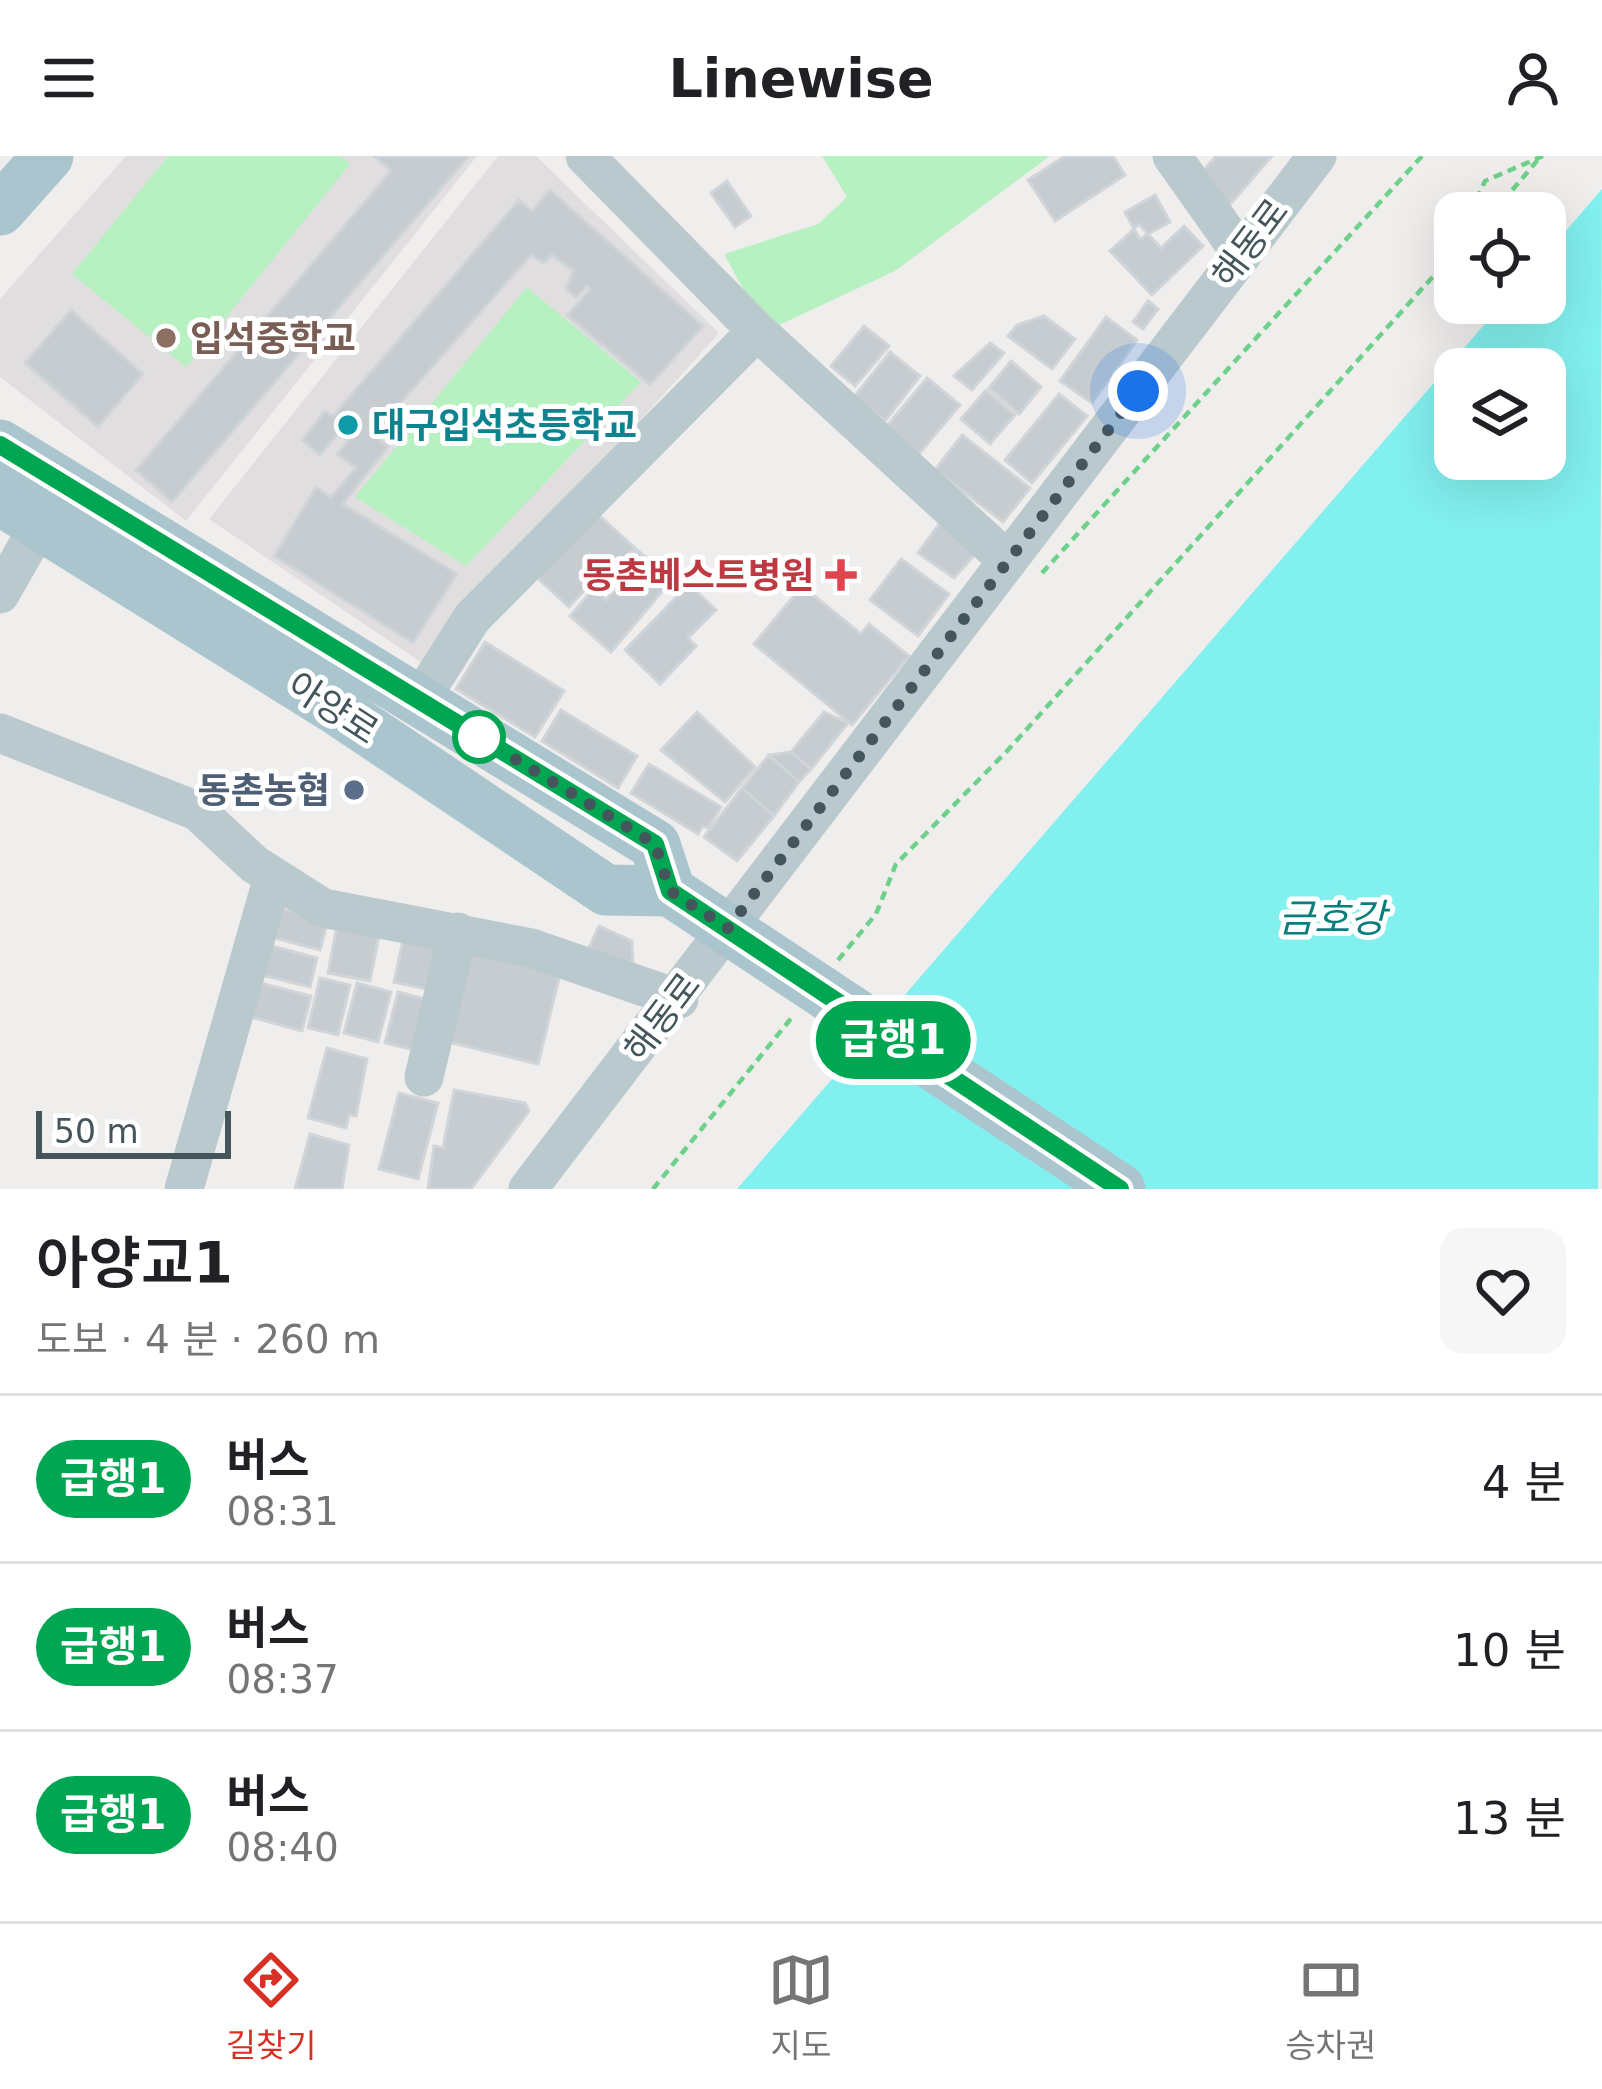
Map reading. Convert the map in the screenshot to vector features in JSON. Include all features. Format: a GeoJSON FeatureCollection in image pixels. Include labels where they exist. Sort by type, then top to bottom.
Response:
{"type":"FeatureCollection","features":[{"type":"Feature","properties":{"kind":"main road"},"geometry":{"type":"LineString","coordinates":[[4,193],[48,156]]}},
{"type":"Feature","properties":{"kind":"main road","name":"아양로"},"geometry":{"type":"LineString","coordinates":[[0,446],[655,844],[670,891],[606,890],[336,709],[20,512]]}},
{"type":"Feature","properties":{"kind":"main road"},"geometry":{"type":"LineString","coordinates":[[670,891],[1120,1189]]}},
{"type":"Feature","properties":{"kind":"street"},"geometry":{"type":"LineString","coordinates":[[584,156],[758,331],[1021,572]]}},
{"type":"Feature","properties":{"kind":"street"},"geometry":{"type":"LineString","coordinates":[[1172,156],[1242,254]]}},
{"type":"Feature","properties":{"kind":"street","name":"해동로"},"geometry":{"type":"LineString","coordinates":[[528,1189],[679,999],[728,928],[1021,572],[1242,254],[1317,156]]}},
{"type":"Feature","properties":{"kind":"street"},"geometry":{"type":"LineString","coordinates":[[420,700],[472,618],[758,331]]}},
{"type":"Feature","properties":{"kind":"street"},"geometry":{"type":"LineString","coordinates":[[0,594],[20,512]]}},
{"type":"Feature","properties":{"kind":"street"},"geometry":{"type":"LineString","coordinates":[[0,733],[181,803],[273,877],[323,908],[531,948],[679,999]]}},
{"type":"Feature","properties":{"kind":"street"},"geometry":{"type":"LineString","coordinates":[[184,1189],[273,877]]}},
{"type":"Feature","properties":{"kind":"street"},"geometry":{"type":"LineString","coordinates":[[424,1077],[458,932]]}},
{"type":"Feature","properties":{"kind":"path"},"geometry":{"type":"LineString","coordinates":[[1021,572],[1422,156]]}},
{"type":"Feature","properties":{"kind":"path"},"geometry":{"type":"LineString","coordinates":[[1480,192],[1485,181],[1542,156]]}},
{"type":"Feature","properties":{"kind":"path"},"geometry":{"type":"LineString","coordinates":[[1511,192],[1542,156]]}},
{"type":"Feature","properties":{"kind":"path"},"geometry":{"type":"LineString","coordinates":[[652,1189],[812,985],[876,914],[896,864],[1008,750],[1434,275]]}},
{"type":"Feature","properties":{"kind":"shaded area","name":"입석중학교"},"geometry":{"type":"Polygon","coordinates":[[[126,156],[477,156],[186,521],[0,377],[0,299],[126,156]]]}},
{"type":"Feature","properties":{"kind":"shaded area"},"geometry":{"type":"Polygon","coordinates":[[[498,156],[536,156],[719,333],[422,663],[209,519],[498,156]]]}},
{"type":"Feature","properties":{"kind":"green space"},"geometry":{"type":"Polygon","coordinates":[[[168,156],[340,156],[350,164],[186,367],[72,274],[168,156]]]}},
{"type":"Feature","properties":{"kind":"green space"},"geometry":{"type":"Polygon","coordinates":[[[822,156],[1050,156],[895,271],[766,331],[724,254],[818,224],[847,197],[822,156]]]}},
{"type":"Feature","properties":{"kind":"green space"},"geometry":{"type":"Polygon","coordinates":[[[527,287],[641,382],[466,566],[355,497],[527,287]]]}},
{"type":"Feature","properties":{"kind":"water","name":"금호강"},"geometry":{"type":"Polygon","coordinates":[[[1602,189],[1598,1189],[737,1189],[1434,383],[1434,480],[1566,480],[1566,348],[1464,348],[1485,324],[1566,324],[1566,231],[1602,189]]]}},
{"type":"Feature","properties":{"kind":"building","name":"입석중학교"},"geometry":{"type":"Polygon","coordinates":[[[374,156],[469,156],[172,502],[136,470],[391,171],[374,156]]]}},
{"type":"Feature","properties":{"kind":"building"},"geometry":{"type":"Polygon","coordinates":[[[1065,156],[1113,156],[1125,175],[1055,221],[1028,180],[1065,156]]]}},
{"type":"Feature","properties":{"kind":"building"},"geometry":{"type":"Polygon","coordinates":[[[1216,156],[1272,156],[1228,207],[1196,179],[1216,156]]]}},
{"type":"Feature","properties":{"kind":"building"},"geometry":{"type":"Polygon","coordinates":[[[727,181],[751,216],[735,227],[711,193],[727,181]]]}},
{"type":"Feature","properties":{"kind":"building","name":"대구입석초등학교"},"geometry":{"type":"Polygon","coordinates":[[[550,190],[703,326],[650,385],[567,315],[590,290],[587,286],[576,298],[566,289],[573,271],[552,255],[544,263],[531,255],[373,434],[388,447],[343,504],[457,574],[413,643],[274,556],[316,487],[331,497],[356,468],[337,454],[348,441],[339,433],[320,455],[302,440],[325,411],[333,416],[519,200],[532,211],[550,190]]]}},
{"type":"Feature","properties":{"kind":"building"},"geometry":{"type":"Polygon","coordinates":[[[1155,195],[1170,222],[1148,234],[1139,224],[1134,229],[1125,212],[1155,195]]]}},
{"type":"Feature","properties":{"kind":"building"},"geometry":{"type":"Polygon","coordinates":[[[1184,226],[1203,246],[1152,295],[1110,251],[1134,229],[1140,239],[1148,234],[1161,248],[1184,226]]]}},
{"type":"Feature","properties":{"kind":"building"},"geometry":{"type":"Polygon","coordinates":[[[1148,301],[1158,309],[1143,329],[1133,322],[1148,301]]]}},
{"type":"Feature","properties":{"kind":"building"},"geometry":{"type":"Polygon","coordinates":[[[71,310],[143,374],[98,427],[25,363],[71,310]]]}},
{"type":"Feature","properties":{"kind":"building"},"geometry":{"type":"Polygon","coordinates":[[[1044,316],[1075,339],[1052,369],[1008,336],[1017,325],[1044,316]]]}},
{"type":"Feature","properties":{"kind":"building"},"geometry":{"type":"Polygon","coordinates":[[[1106,317],[1137,340],[1092,403],[1060,381],[1106,317]]]}},
{"type":"Feature","properties":{"kind":"building"},"geometry":{"type":"Polygon","coordinates":[[[864,326],[889,346],[855,386],[831,366],[864,326]]]}},
{"type":"Feature","properties":{"kind":"building"},"geometry":{"type":"Polygon","coordinates":[[[990,343],[1004,353],[972,390],[954,376],[990,343]]]}},
{"type":"Feature","properties":{"kind":"building"},"geometry":{"type":"Polygon","coordinates":[[[890,352],[920,376],[885,421],[854,397],[890,352]]]}},
{"type":"Feature","properties":{"kind":"building"},"geometry":{"type":"Polygon","coordinates":[[[1011,361],[1041,387],[1019,414],[989,388],[1011,361]]]}},
{"type":"Feature","properties":{"kind":"building"},"geometry":{"type":"Polygon","coordinates":[[[927,378],[960,405],[919,454],[886,427],[927,378]]]}},
{"type":"Feature","properties":{"kind":"building"},"geometry":{"type":"Polygon","coordinates":[[[986,390],[1015,415],[990,444],[961,419],[986,390]]]}},
{"type":"Feature","properties":{"kind":"building"},"geometry":{"type":"Polygon","coordinates":[[[1059,394],[1087,416],[1032,483],[1005,460],[1059,394]]]}},
{"type":"Feature","properties":{"kind":"building"},"geometry":{"type":"Polygon","coordinates":[[[962,435],[1030,488],[1003,522],[935,470],[962,435]]]}},
{"type":"Feature","properties":{"kind":"building"},"geometry":{"type":"Polygon","coordinates":[[[591,508],[635,548],[600,588],[593,581],[569,607],[532,573],[591,508]]]}},
{"type":"Feature","properties":{"kind":"building"},"geometry":{"type":"Polygon","coordinates":[[[945,516],[978,551],[954,578],[918,553],[945,516]]]}},
{"type":"Feature","properties":{"kind":"building"},"geometry":{"type":"Polygon","coordinates":[[[637,550],[672,580],[611,652],[570,616],[593,589],[606,600],[619,584],[613,579],[637,550]]]}},
{"type":"Feature","properties":{"kind":"building"},"geometry":{"type":"Polygon","coordinates":[[[901,559],[949,594],[918,636],[870,600],[901,559]]]}},
{"type":"Feature","properties":{"kind":"building"},"geometry":{"type":"Polygon","coordinates":[[[689,584],[716,610],[688,638],[696,646],[660,684],[625,650],[689,584]]]}},
{"type":"Feature","properties":{"kind":"building"},"geometry":{"type":"Polygon","coordinates":[[[802,586],[861,634],[869,624],[909,656],[852,725],[754,644],[802,586]]]}},
{"type":"Feature","properties":{"kind":"building"},"geometry":{"type":"Polygon","coordinates":[[[485,642],[564,691],[535,737],[456,689],[485,642]]]}},
{"type":"Feature","properties":{"kind":"building"},"geometry":{"type":"Polygon","coordinates":[[[561,710],[637,756],[618,788],[542,741],[561,710]]]}},
{"type":"Feature","properties":{"kind":"building"},"geometry":{"type":"Polygon","coordinates":[[[697,712],[755,767],[725,802],[661,750],[697,712]]]}},
{"type":"Feature","properties":{"kind":"building"},"geometry":{"type":"Polygon","coordinates":[[[824,712],[848,723],[811,769],[791,752],[824,712]]]}},
{"type":"Feature","properties":{"kind":"building"},"geometry":{"type":"Polygon","coordinates":[[[791,752],[811,769],[799,782],[769,755],[791,752]]]}},
{"type":"Feature","properties":{"kind":"building"},"geometry":{"type":"Polygon","coordinates":[[[769,755],[799,782],[774,816],[742,788],[769,755]]]}},
{"type":"Feature","properties":{"kind":"building"},"geometry":{"type":"Polygon","coordinates":[[[649,764],[721,807],[708,828],[703,826],[698,834],[631,793],[649,764]]]}},
{"type":"Feature","properties":{"kind":"building"},"geometry":{"type":"Polygon","coordinates":[[[742,788],[774,816],[737,861],[704,837],[742,788]]]}},
{"type":"Feature","properties":{"kind":"building"},"geometry":{"type":"Polygon","coordinates":[[[284,909],[328,921],[320,950],[271,937],[277,912],[284,909]]]}},
{"type":"Feature","properties":{"kind":"building"},"geometry":{"type":"Polygon","coordinates":[[[338,921],[380,930],[370,981],[328,973],[338,921]]]}},
{"type":"Feature","properties":{"kind":"building"},"geometry":{"type":"Polygon","coordinates":[[[599,926],[632,941],[633,967],[589,948],[599,926]]]}},
{"type":"Feature","properties":{"kind":"building"},"geometry":{"type":"Polygon","coordinates":[[[403,940],[440,948],[431,990],[394,982],[403,940]]]}},
{"type":"Feature","properties":{"kind":"building"},"geometry":{"type":"Polygon","coordinates":[[[268,945],[317,958],[310,987],[261,975],[268,945]]]}},
{"type":"Feature","properties":{"kind":"building"},"geometry":{"type":"Polygon","coordinates":[[[471,948],[561,970],[538,1064],[448,1042],[471,948]]]}},
{"type":"Feature","properties":{"kind":"building"},"geometry":{"type":"Polygon","coordinates":[[[320,978],[350,985],[338,1035],[308,1028],[320,978]]]}},
{"type":"Feature","properties":{"kind":"building"},"geometry":{"type":"Polygon","coordinates":[[[260,983],[311,996],[302,1031],[251,1017],[260,983]]]}},
{"type":"Feature","properties":{"kind":"building"},"geometry":{"type":"Polygon","coordinates":[[[357,983],[391,992],[378,1042],[344,1033],[357,983]]]}},
{"type":"Feature","properties":{"kind":"building"},"geometry":{"type":"Polygon","coordinates":[[[398,992],[425,999],[419,1051],[385,1043],[398,992]]]}},
{"type":"Feature","properties":{"kind":"building"},"geometry":{"type":"Polygon","coordinates":[[[327,1048],[367,1059],[356,1116],[349,1115],[346,1128],[308,1118],[327,1048]]]}},
{"type":"Feature","properties":{"kind":"building"},"geometry":{"type":"Polygon","coordinates":[[[454,1090],[525,1103],[529,1111],[471,1189],[428,1189],[434,1146],[443,1148],[454,1090]]]}},
{"type":"Feature","properties":{"kind":"building"},"geometry":{"type":"Polygon","coordinates":[[[399,1093],[438,1103],[418,1179],[379,1169],[399,1093]]]}},
{"type":"Feature","properties":{"kind":"building"},"geometry":{"type":"Polygon","coordinates":[[[310,1134],[349,1145],[342,1189],[295,1189],[310,1134]]]}},
{"type":"Feature","properties":{"kind":"bus line","name":"급행1"},"geometry":{"type":"LineString","coordinates":[[0,445],[655,844],[670,891],[1120,1189]]}},
{"type":"Feature","properties":{"kind":"place","name":"입석중학교"},"geometry":{"type":"Point","coordinates":[166,338]}},
{"type":"Feature","properties":{"kind":"place","name":"대구입석초등학교"},"geometry":{"type":"Point","coordinates":[348,425]}},
{"type":"Feature","properties":{"kind":"place","name":"동촌베스트병원"},"geometry":{"type":"Point","coordinates":[841,575]}},
{"type":"Feature","properties":{"kind":"place","name":"동촌농협"},"geometry":{"type":"Point","coordinates":[354,790]}},
{"type":"Feature","properties":{"kind":"route"},"geometry":{"type":"LineString","coordinates":[[479,737],[655,844],[670,891],[728,928],[1138,391]]}}]}
